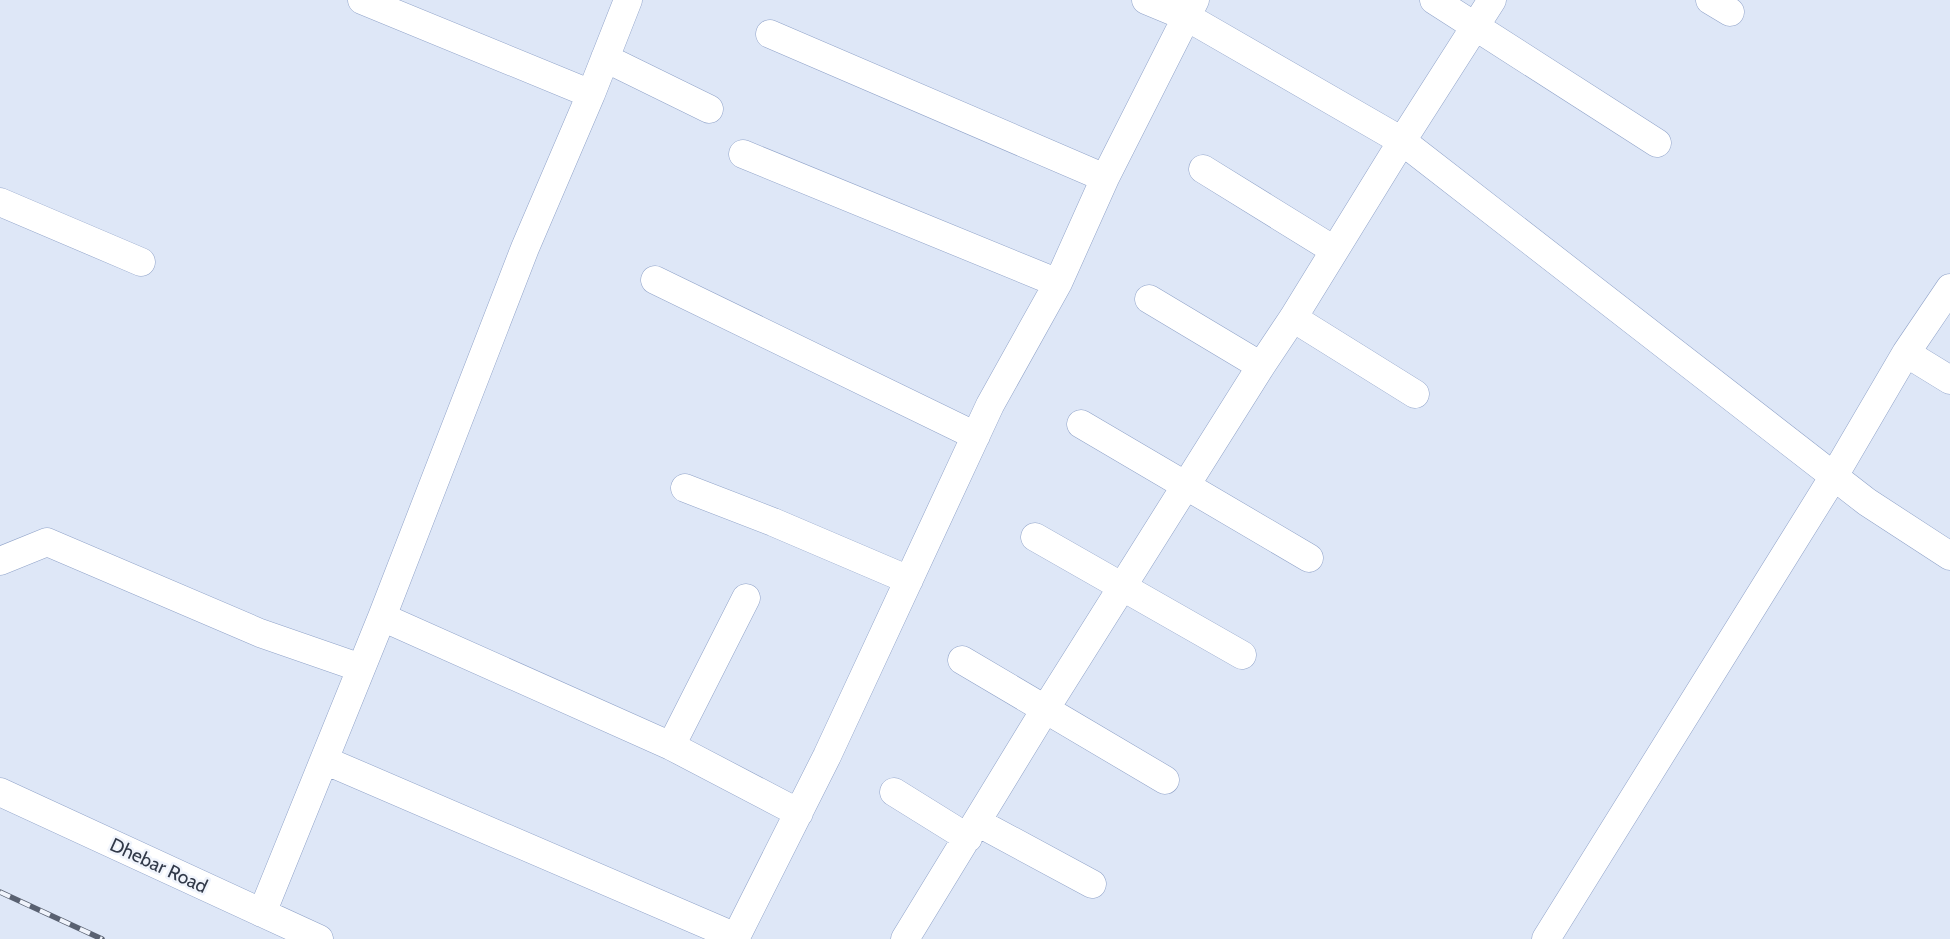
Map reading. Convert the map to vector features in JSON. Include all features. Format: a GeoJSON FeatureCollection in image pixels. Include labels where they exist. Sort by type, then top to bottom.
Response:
{"type":"FeatureCollection","features":[{"type":"Feature","properties":{"kind":"street"},"geometry":{"type":"LineString","coordinates":[[362,0],[591,94]]}},
{"type":"Feature","properties":{"kind":"street"},"geometry":{"type":"LineString","coordinates":[[262,913],[382,617],[525,248],[591,94],[628,0]]}},
{"type":"Feature","properties":{"kind":"street"},"geometry":{"type":"LineString","coordinates":[[1146,0],[1191,8],[1402,141],[1867,502],[1950,556]]}},
{"type":"Feature","properties":{"kind":"street"},"geometry":{"type":"LineString","coordinates":[[1434,0],[1657,143]]}},
{"type":"Feature","properties":{"kind":"street"},"geometry":{"type":"LineString","coordinates":[[905,939],[1046,708],[1492,0]]}},
{"type":"Feature","properties":{"kind":"street"},"geometry":{"type":"LineString","coordinates":[[324,760],[736,938],[827,756],[990,405],[1058,283],[1105,178],[1191,8]]}},
{"type":"Feature","properties":{"kind":"street"},"geometry":{"type":"LineString","coordinates":[[770,34],[1105,178]]}},
{"type":"Feature","properties":{"kind":"street"},"geometry":{"type":"LineString","coordinates":[[605,58],[708,109]]}},
{"type":"Feature","properties":{"kind":"street"},"geometry":{"type":"LineString","coordinates":[[743,154],[1058,283]]}},
{"type":"Feature","properties":{"kind":"street"},"geometry":{"type":"LineString","coordinates":[[1203,169],[1334,250]]}},
{"type":"Feature","properties":{"kind":"street"},"geometry":{"type":"LineString","coordinates":[[0,202],[140,262]]}},
{"type":"Feature","properties":{"kind":"street"},"geometry":{"type":"LineString","coordinates":[[655,280],[976,436]]}},
{"type":"Feature","properties":{"kind":"street"},"geometry":{"type":"LineString","coordinates":[[1546,939],[1834,476],[1906,353],[1950,288]]}},
{"type":"Feature","properties":{"kind":"street"},"geometry":{"type":"LineString","coordinates":[[1149,299],[1261,366]]}},
{"type":"Feature","properties":{"kind":"street"},"geometry":{"type":"LineString","coordinates":[[1293,318],[1414,394]]}},
{"type":"Feature","properties":{"kind":"street"},"geometry":{"type":"LineString","coordinates":[[1906,353],[1950,380]]}},
{"type":"Feature","properties":{"kind":"street"},"geometry":{"type":"LineString","coordinates":[[1081,424],[1309,558]]}},
{"type":"Feature","properties":{"kind":"street"},"geometry":{"type":"LineString","coordinates":[[685,488],[773,522],[909,580]]}},
{"type":"Feature","properties":{"kind":"street"},"geometry":{"type":"LineString","coordinates":[[1035,537],[1242,655]]}},
{"type":"Feature","properties":{"kind":"street"},"geometry":{"type":"LineString","coordinates":[[0,561],[47,542],[260,633],[361,668]]}},
{"type":"Feature","properties":{"kind":"street"},"geometry":{"type":"LineString","coordinates":[[671,746],[746,598]]}},
{"type":"Feature","properties":{"kind":"street"},"geometry":{"type":"LineString","coordinates":[[382,617],[671,746],[799,812]]}},
{"type":"Feature","properties":{"kind":"street"},"geometry":{"type":"LineString","coordinates":[[962,660],[1165,780]]}},
{"type":"Feature","properties":{"kind":"street","name":"Dhebar Road"},"geometry":{"type":"LineString","coordinates":[[0,792],[318,939]]}},
{"type":"Feature","properties":{"kind":"street"},"geometry":{"type":"LineString","coordinates":[[894,792],[1092,884]]}},
{"type":"Feature","properties":{"kind":"railway"},"geometry":{"type":"LineString","coordinates":[[0,892],[102,939]]}}]}
